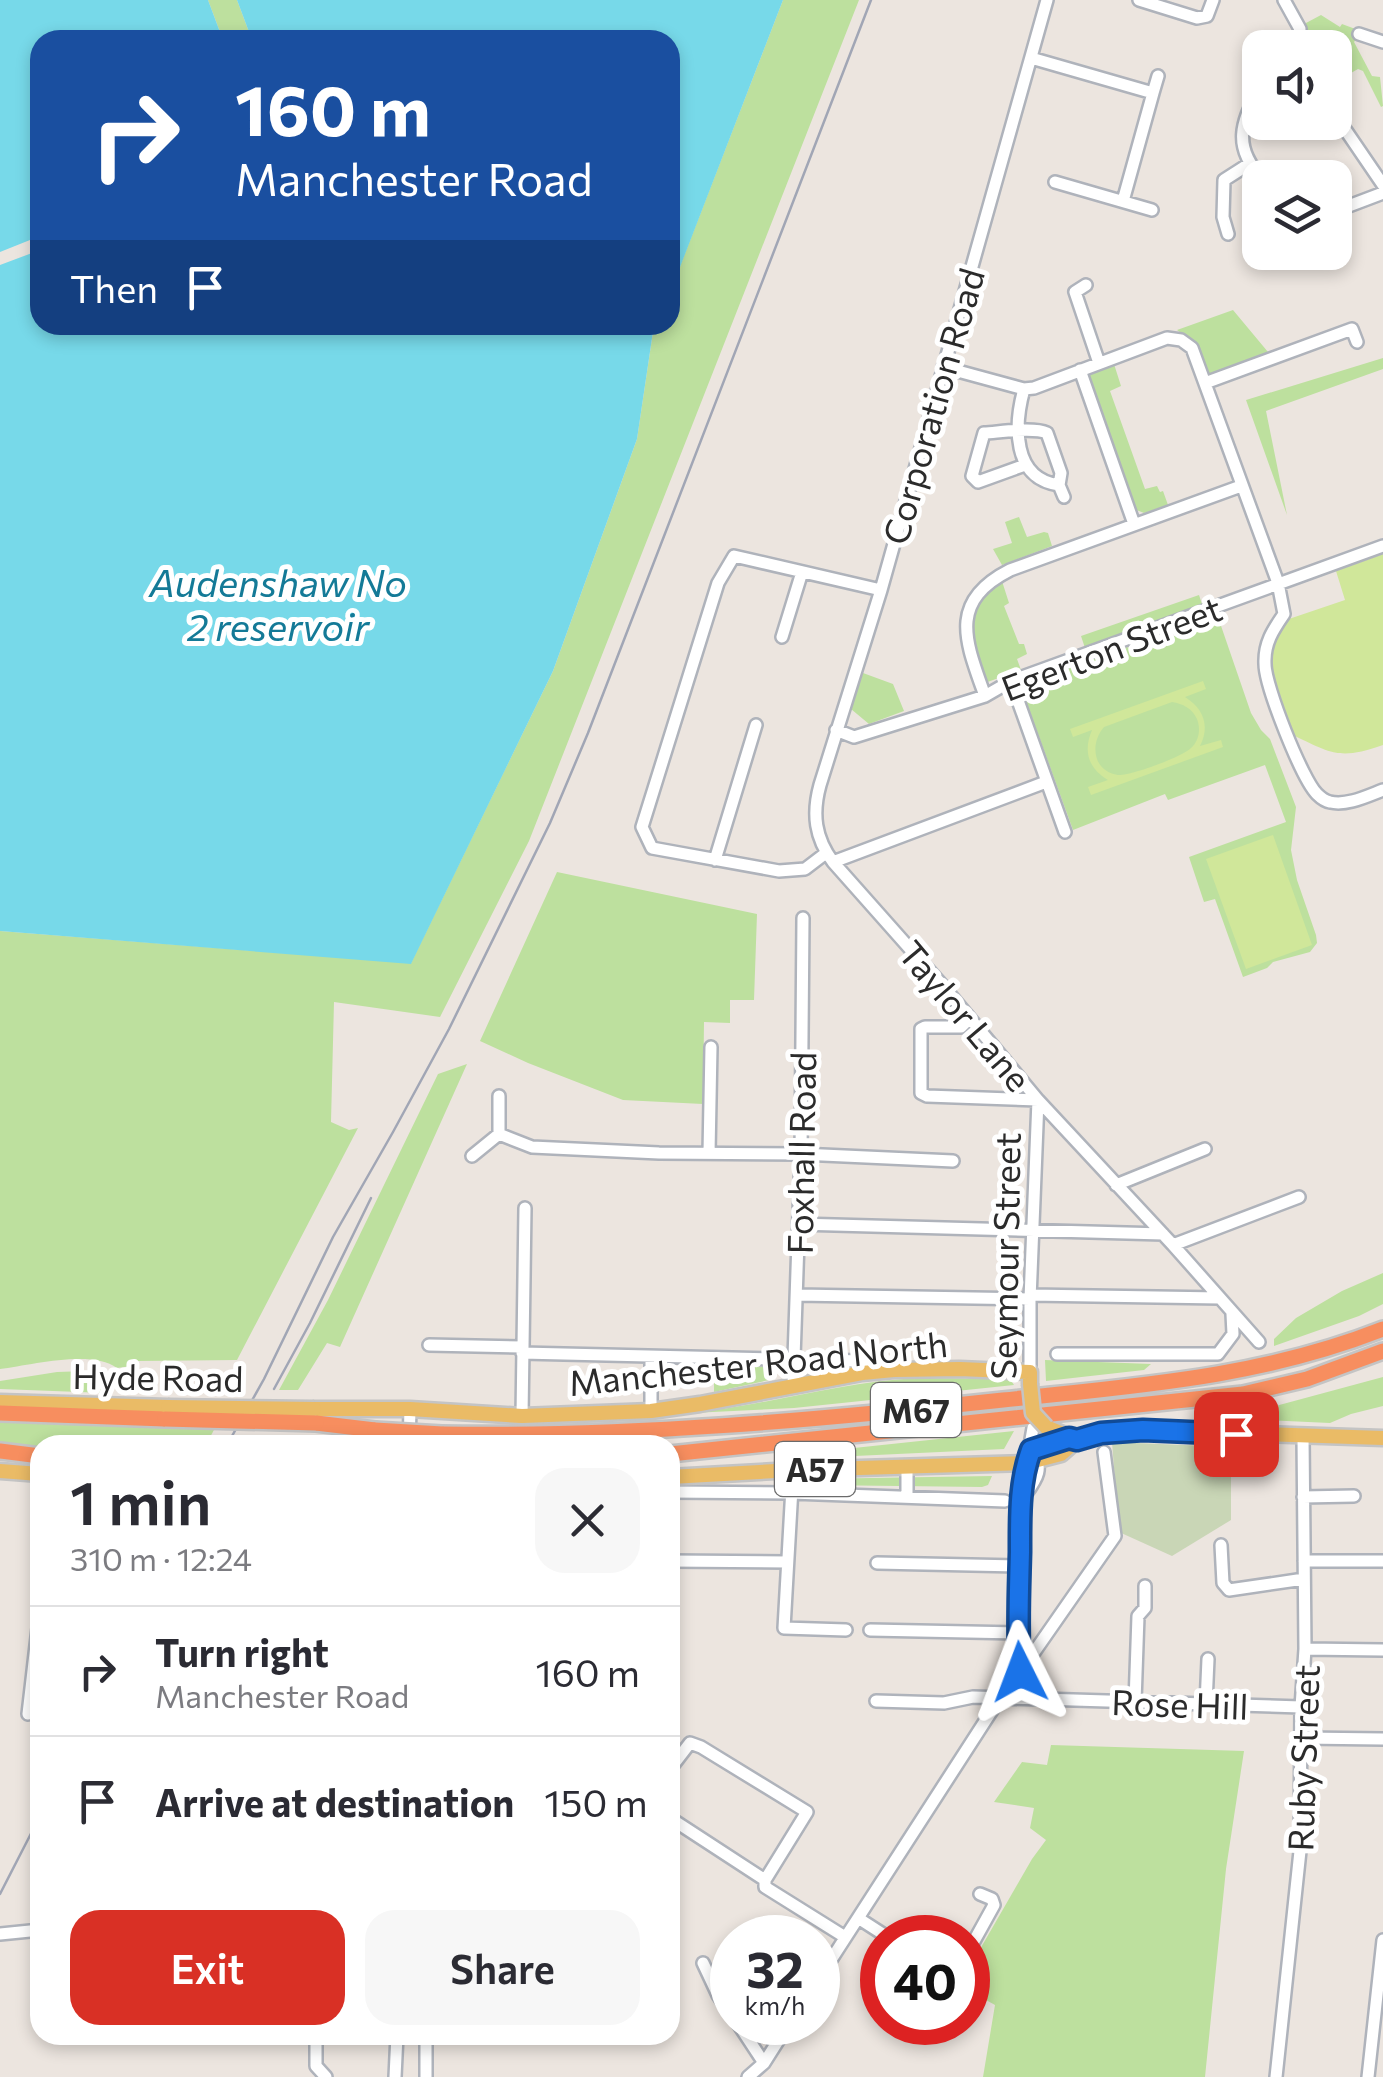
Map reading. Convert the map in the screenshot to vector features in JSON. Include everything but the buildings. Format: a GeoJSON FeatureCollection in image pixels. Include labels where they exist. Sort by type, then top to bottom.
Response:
{"type":"FeatureCollection","features":[{"type":"Feature","properties":{"kind":"highway","name":"M67"},"geometry":{"type":"LineString","coordinates":[[557,1435],[855,1416],[1196,1379],[1338,1347],[1383,1326]]}},
{"type":"Feature","properties":{"kind":"highway","name":"M67"},"geometry":{"type":"LineString","coordinates":[[680,1453],[1243,1394],[1383,1354]]}},
{"type":"Feature","properties":{"kind":"highway","name":"M67"},"geometry":{"type":"LineString","coordinates":[[0,1413],[167,1413],[487,1435]]}},
{"type":"Feature","properties":{"kind":"highway"},"geometry":{"type":"LineString","coordinates":[[5,1452],[30,1455]]}},
{"type":"Feature","properties":{"kind":"main road","name":"Manchester Road North"},"geometry":{"type":"LineString","coordinates":[[314,1410],[410,1408],[522,1416],[651,1411],[894,1370],[960,1369],[1030,1378]]}},
{"type":"Feature","properties":{"kind":"main road","name":"Seymour Street"},"geometry":{"type":"LineString","coordinates":[[1030,1378],[1037,1423]]}},
{"type":"Feature","properties":{"kind":"main road","name":"Hyde Road"},"geometry":{"type":"LineString","coordinates":[[0,1402],[167,1413],[314,1410]]}},
{"type":"Feature","properties":{"kind":"main road"},"geometry":{"type":"LineString","coordinates":[[1037,1423],[1073,1438]]}},
{"type":"Feature","properties":{"kind":"main road","name":"A57"},"geometry":{"type":"LineString","coordinates":[[680,1476],[996,1464],[1061,1454],[1073,1438],[1143,1430],[1383,1438]]}},
{"type":"Feature","properties":{"kind":"main road"},"geometry":{"type":"LineString","coordinates":[[5,1452],[30,1461]]}},
{"type":"Feature","properties":{"kind":"main road"},"geometry":{"type":"LineString","coordinates":[[0,1471],[30,1473]]}},
{"type":"Feature","properties":{"kind":"street","name":"Corporation Road"},"geometry":{"type":"LineString","coordinates":[[814,810],[881,590],[1047,0]]}},
{"type":"Feature","properties":{"kind":"street"},"geometry":{"type":"LineString","coordinates":[[1139,0],[1197,18],[1208,16],[1213,0]]}},
{"type":"Feature","properties":{"kind":"street"},"geometry":{"type":"LineString","coordinates":[[1284,0],[1300,30]]}},
{"type":"Feature","properties":{"kind":"street"},"geometry":{"type":"LineString","coordinates":[[1359,34],[1383,42]]}},
{"type":"Feature","properties":{"kind":"street"},"geometry":{"type":"LineString","coordinates":[[1030,58],[1154,93]]}},
{"type":"Feature","properties":{"kind":"street"},"geometry":{"type":"LineString","coordinates":[[1123,201],[1158,76]]}},
{"type":"Feature","properties":{"kind":"street"},"geometry":{"type":"LineString","coordinates":[[1351,140],[1383,185]]}},
{"type":"Feature","properties":{"kind":"street"},"geometry":{"type":"LineString","coordinates":[[1228,234],[1223,216],[1224,180],[1242,168]]}},
{"type":"Feature","properties":{"kind":"street"},"geometry":{"type":"LineString","coordinates":[[1056,182],[1152,210]]}},
{"type":"Feature","properties":{"kind":"street"},"geometry":{"type":"LineString","coordinates":[[1352,205],[1383,193]]}},
{"type":"Feature","properties":{"kind":"street"},"geometry":{"type":"LineString","coordinates":[[1086,285],[1075,292],[1099,363]]}},
{"type":"Feature","properties":{"kind":"street"},"geometry":{"type":"LineString","coordinates":[[1205,383],[1352,330],[1357,342]]}},
{"type":"Feature","properties":{"kind":"street"},"geometry":{"type":"LineString","coordinates":[[943,367],[1024,389],[1167,338],[1182,340],[1192,348],[1278,582],[1284,614],[1267,641],[1264,668],[1298,760],[1314,792],[1332,803],[1360,799],[1383,790]]}},
{"type":"Feature","properties":{"kind":"street"},"geometry":{"type":"LineString","coordinates":[[1080,370],[1134,524]]}},
{"type":"Feature","properties":{"kind":"street"},"geometry":{"type":"LineString","coordinates":[[1024,389],[1017,432],[1025,466],[1062,491],[1061,473],[1047,433],[1036,429],[1017,432],[984,432],[972,476],[978,482],[1025,466]]}},
{"type":"Feature","properties":{"kind":"street"},"geometry":{"type":"LineString","coordinates":[[985,696],[966,643],[967,620],[974,598],[989,580],[1240,486]]}},
{"type":"Feature","properties":{"kind":"street","name":"Egerton Street"},"geometry":{"type":"LineString","coordinates":[[836,730],[854,736],[985,696],[1010,680],[1383,546]]}},
{"type":"Feature","properties":{"kind":"street"},"geometry":{"type":"LineString","coordinates":[[881,590],[734,556],[718,583],[642,827],[652,848],[762,869],[796,871],[1046,782]]}},
{"type":"Feature","properties":{"kind":"street"},"geometry":{"type":"LineString","coordinates":[[782,637],[802,572]]}},
{"type":"Feature","properties":{"kind":"street"},"geometry":{"type":"LineString","coordinates":[[1010,680],[1065,832]]}},
{"type":"Feature","properties":{"kind":"street"},"geometry":{"type":"LineString","coordinates":[[716,860],[756,725]]}},
{"type":"Feature","properties":{"kind":"street","name":"Taylor Lane"},"geometry":{"type":"LineString","coordinates":[[814,810],[816,830],[829,857],[1038,1100],[1259,1342]]}},
{"type":"Feature","properties":{"kind":"street","name":"Foxhall Road"},"geometry":{"type":"LineString","coordinates":[[792,1387],[801,1154],[803,918]]}},
{"type":"Feature","properties":{"kind":"street"},"geometry":{"type":"LineString","coordinates":[[969,1019],[961,1027],[921,1029],[920,1093],[1038,1100]]}},
{"type":"Feature","properties":{"kind":"street"},"geometry":{"type":"LineString","coordinates":[[709,1153],[711,1048]]}},
{"type":"Feature","properties":{"kind":"street"},"geometry":{"type":"LineString","coordinates":[[499,1096],[499,1134]]}},
{"type":"Feature","properties":{"kind":"street","name":"Seymour Street"},"geometry":{"type":"LineString","coordinates":[[1030,1378],[1038,1100]]}},
{"type":"Feature","properties":{"kind":"street"},"geometry":{"type":"LineString","coordinates":[[499,1134],[532,1147],[953,1161]]}},
{"type":"Feature","properties":{"kind":"street"},"geometry":{"type":"LineString","coordinates":[[472,1156],[499,1134]]}},
{"type":"Feature","properties":{"kind":"street"},"geometry":{"type":"LineString","coordinates":[[1116,1184],[1205,1150]]}},
{"type":"Feature","properties":{"kind":"street"},"geometry":{"type":"LineString","coordinates":[[1173,1245],[1299,1197]]}},
{"type":"Feature","properties":{"kind":"street"},"geometry":{"type":"LineString","coordinates":[[522,1416],[525,1208]]}},
{"type":"Feature","properties":{"kind":"street"},"geometry":{"type":"LineString","coordinates":[[798,1224],[1162,1234]]}},
{"type":"Feature","properties":{"kind":"street"},"geometry":{"type":"LineString","coordinates":[[797,1295],[1220,1298]]}},
{"type":"Feature","properties":{"kind":"street"},"geometry":{"type":"LineString","coordinates":[[1057,1354],[1218,1354],[1233,1334],[1232,1314]]}},
{"type":"Feature","properties":{"kind":"street"},"geometry":{"type":"LineString","coordinates":[[429,1346],[863,1362],[894,1370]]}},
{"type":"Feature","properties":{"kind":"street"},"geometry":{"type":"LineString","coordinates":[[651,1411],[652,1357]]}},
{"type":"Feature","properties":{"kind":"street"},"geometry":{"type":"LineString","coordinates":[[409,1435],[410,1408]]}},
{"type":"Feature","properties":{"kind":"street","name":"Seymour Street"},"geometry":{"type":"LineString","coordinates":[[1020,1672],[1020,1502],[1037,1423]]}},
{"type":"Feature","properties":{"kind":"street","name":"Ruby Street"},"geometry":{"type":"LineString","coordinates":[[1276,2077],[1300,1851],[1306,1649],[1303,1437]]}},
{"type":"Feature","properties":{"kind":"street"},"geometry":{"type":"LineString","coordinates":[[840,1945],[1000,1698],[1115,1536],[1104,1452]]}},
{"type":"Feature","properties":{"kind":"street"},"geometry":{"type":"LineString","coordinates":[[996,1464],[1014,1478],[1020,1502]]}},
{"type":"Feature","properties":{"kind":"street"},"geometry":{"type":"LineString","coordinates":[[907,1466],[907,1496]]}},
{"type":"Feature","properties":{"kind":"street"},"geometry":{"type":"LineString","coordinates":[[793,1470],[784,1628],[846,1630]]}},
{"type":"Feature","properties":{"kind":"street"},"geometry":{"type":"LineString","coordinates":[[680,1492],[1004,1500]]}},
{"type":"Feature","properties":{"kind":"street"},"geometry":{"type":"LineString","coordinates":[[1303,1497],[1354,1496]]}},
{"type":"Feature","properties":{"kind":"street"},"geometry":{"type":"LineString","coordinates":[[1221,1545],[1223,1583],[1229,1590],[1304,1578]]}},
{"type":"Feature","properties":{"kind":"street"},"geometry":{"type":"LineString","coordinates":[[1304,1560],[1383,1561]]}},
{"type":"Feature","properties":{"kind":"street"},"geometry":{"type":"LineString","coordinates":[[680,1561],[786,1562]]}},
{"type":"Feature","properties":{"kind":"street"},"geometry":{"type":"LineString","coordinates":[[877,1562],[1019,1566]]}},
{"type":"Feature","properties":{"kind":"street"},"geometry":{"type":"LineString","coordinates":[[1135,1702],[1138,1616],[1145,1608],[1146,1586]]}},
{"type":"Feature","properties":{"kind":"street"},"geometry":{"type":"LineString","coordinates":[[870,1630],[1018,1633]]}},
{"type":"Feature","properties":{"kind":"street"},"geometry":{"type":"LineString","coordinates":[[1306,1649],[1383,1650]]}},
{"type":"Feature","properties":{"kind":"street"},"geometry":{"type":"LineString","coordinates":[[1206,1704],[1208,1659]]}},
{"type":"Feature","properties":{"kind":"street","name":"Rose Hill"},"geometry":{"type":"LineString","coordinates":[[876,1701],[944,1704],[973,1697],[1302,1706]]}},
{"type":"Feature","properties":{"kind":"street"},"geometry":{"type":"LineString","coordinates":[[28,1714],[30,1704]]}},
{"type":"Feature","properties":{"kind":"street"},"geometry":{"type":"LineString","coordinates":[[1302,1738],[1383,1739]]}},
{"type":"Feature","properties":{"kind":"street"},"geometry":{"type":"LineString","coordinates":[[680,1756],[690,1743],[701,1747],[807,1812],[765,1880],[766,1887],[845,1937]]}},
{"type":"Feature","properties":{"kind":"street"},"geometry":{"type":"LineString","coordinates":[[680,1825],[765,1880]]}},
{"type":"Feature","properties":{"kind":"street"},"geometry":{"type":"LineString","coordinates":[[980,1894],[992,1899],[994,1906],[989,1915]]}},
{"type":"Feature","properties":{"kind":"street"},"geometry":{"type":"LineString","coordinates":[[0,1934],[30,1931]]}},
{"type":"Feature","properties":{"kind":"street"},"geometry":{"type":"LineString","coordinates":[[1368,2077],[1383,1940]]}},
{"type":"Feature","properties":{"kind":"street"},"geometry":{"type":"LineString","coordinates":[[703,1963],[710,1978]]}},
{"type":"Feature","properties":{"kind":"street"},"geometry":{"type":"LineString","coordinates":[[316,2045],[316,2066],[326,2077]]}},
{"type":"Feature","properties":{"kind":"street"},"geometry":{"type":"LineString","coordinates":[[395,2077],[397,2045]]}},
{"type":"Feature","properties":{"kind":"street"},"geometry":{"type":"LineString","coordinates":[[426,2045],[426,2077]]}},
{"type":"Feature","properties":{"kind":"street"},"geometry":{"type":"LineString","coordinates":[[752,2045],[764,2064]]}},
{"type":"Feature","properties":{"kind":"street"},"geometry":{"type":"LineString","coordinates":[[748,2077],[764,2064],[776,2045]]}},
{"type":"Feature","properties":{"kind":"green space"},"geometry":{"type":"Polygon","coordinates":[[[208,0],[237,0],[248,30],[219,30],[208,0]]]}},
{"type":"Feature","properties":{"kind":"green space"},"geometry":{"type":"Polygon","coordinates":[[[783,0],[859,0],[529,841],[440,1017],[334,1002],[331,1122],[349,1130],[358,1128],[237,1360],[137,1361],[132,1366],[117,1368],[106,1362],[77,1359],[0,1369],[0,931],[411,963],[553,671],[637,439],[653,335],[680,335],[680,266],[783,0]]]}},
{"type":"Feature","properties":{"kind":"green space"},"geometry":{"type":"Polygon","coordinates":[[[1321,15],[1340,27],[1342,24],[1358,30],[1354,42],[1372,76],[1380,77],[1383,106],[1363,71],[1352,72],[1352,30],[1305,30],[1306,23],[1321,15]]]}},
{"type":"Feature","properties":{"kind":"green space"},"geometry":{"type":"Polygon","coordinates":[[[1233,310],[1268,352],[1208,375],[1196,344],[1177,330],[1233,310]]]}},
{"type":"Feature","properties":{"kind":"green space"},"geometry":{"type":"Polygon","coordinates":[[[1383,358],[1383,369],[1266,411],[1287,515],[1246,400],[1383,358]]]}},
{"type":"Feature","properties":{"kind":"green space"},"geometry":{"type":"Polygon","coordinates":[[[1114,364],[1121,386],[1110,391],[1145,489],[1157,486],[1168,505],[1144,513],[1134,509],[1089,380],[1090,373],[1114,364]]]}},
{"type":"Feature","properties":{"kind":"green space"},"geometry":{"type":"Polygon","coordinates":[[[1019,517],[1027,537],[1048,533],[1052,546],[1002,565],[993,549],[1012,543],[1005,522],[1019,517]]]}},
{"type":"Feature","properties":{"kind":"green space"},"geometry":{"type":"Polygon","coordinates":[[[1383,554],[1383,745],[1336,753],[1293,735],[1271,680],[1268,652],[1283,621],[1345,600],[1336,571],[1383,554]]]}},
{"type":"Feature","properties":{"kind":"green space"},"geometry":{"type":"Polygon","coordinates":[[[1001,578],[1009,603],[1004,606],[1027,654],[1017,659],[1021,670],[982,684],[972,627],[980,605],[1001,578]]]}},
{"type":"Feature","properties":{"kind":"green space"},"geometry":{"type":"Polygon","coordinates":[[[1199,595],[1203,607],[1085,648],[1081,636],[1199,595]]]}},
{"type":"Feature","properties":{"kind":"green space"},"geometry":{"type":"Polygon","coordinates":[[[1219,620],[1251,713],[1270,739],[1296,807],[1291,850],[1317,943],[1310,952],[1273,962],[1243,977],[1215,899],[1204,902],[1189,857],[1286,822],[1265,765],[1168,800],[1165,794],[1073,830],[1022,690],[1025,684],[1126,647],[1138,649],[1219,620]]]}},
{"type":"Feature","properties":{"kind":"green space"},"geometry":{"type":"Polygon","coordinates":[[[863,673],[893,684],[904,711],[869,724],[851,709],[863,673]]]}},
{"type":"Feature","properties":{"kind":"green space"},"geometry":{"type":"Polygon","coordinates":[[[1203,681],[1206,689],[1185,697],[1203,719],[1205,732],[1200,746],[1221,740],[1223,747],[1091,795],[1088,787],[1108,780],[1089,758],[1092,730],[1073,737],[1070,729],[1203,681]],[[1172,702],[1104,727],[1095,748],[1103,768],[1118,775],[1133,772],[1191,748],[1198,735],[1197,719],[1190,709],[1172,702]]]}},
{"type":"Feature","properties":{"kind":"green space"},"geometry":{"type":"Polygon","coordinates":[[[1273,835],[1312,945],[1246,969],[1206,859],[1273,835]]]}},
{"type":"Feature","properties":{"kind":"green space"},"geometry":{"type":"Polygon","coordinates":[[[557,872],[757,914],[754,1000],[730,1000],[730,1023],[704,1022],[703,1104],[623,1100],[480,1041],[557,872]]]}},
{"type":"Feature","properties":{"kind":"green space"},"geometry":{"type":"Polygon","coordinates":[[[467,1064],[340,1347],[327,1343],[298,1390],[279,1390],[328,1300],[438,1074],[467,1064]]]}},
{"type":"Feature","properties":{"kind":"green space"},"geometry":{"type":"Polygon","coordinates":[[[1383,1273],[1383,1304],[1274,1346],[1274,1339],[1296,1318],[1383,1273]]]}},
{"type":"Feature","properties":{"kind":"green space"},"geometry":{"type":"Polygon","coordinates":[[[1045,1360],[1151,1364],[1144,1370],[1046,1381],[1045,1360]]]}},
{"type":"Feature","properties":{"kind":"green space"},"geometry":{"type":"Polygon","coordinates":[[[714,1365],[774,1367],[774,1379],[714,1392],[714,1365]]]}},
{"type":"Feature","properties":{"kind":"green space"},"geometry":{"type":"Polygon","coordinates":[[[86,1371],[106,1376],[110,1384],[106,1393],[0,1389],[0,1381],[86,1371]]]}},
{"type":"Feature","properties":{"kind":"green space"},"geometry":{"type":"Polygon","coordinates":[[[1383,1377],[1383,1406],[1330,1423],[1245,1419],[1242,1411],[1268,1408],[1383,1377]]]}},
{"type":"Feature","properties":{"kind":"green space"},"geometry":{"type":"Polygon","coordinates":[[[917,1378],[1010,1379],[1014,1385],[794,1408],[692,1413],[860,1384],[917,1378]]]}},
{"type":"Feature","properties":{"kind":"green space"},"geometry":{"type":"Polygon","coordinates":[[[0,1419],[216,1426],[211,1435],[30,1435],[30,1446],[0,1442],[0,1419]]]}},
{"type":"Feature","properties":{"kind":"green space"},"geometry":{"type":"Polygon","coordinates":[[[1014,1431],[1004,1449],[791,1459],[788,1455],[1014,1431]]]}},
{"type":"Feature","properties":{"kind":"green space"},"geometry":{"type":"Polygon","coordinates":[[[1112,1442],[1231,1447],[1231,1520],[1172,1556],[1119,1532],[1112,1442]]]}},
{"type":"Feature","properties":{"kind":"green space"},"geometry":{"type":"Polygon","coordinates":[[[992,1476],[988,1485],[982,1487],[815,1485],[809,1479],[992,1476]]]}},
{"type":"Feature","properties":{"kind":"green space"},"geometry":{"type":"Polygon","coordinates":[[[1051,1745],[1244,1751],[1226,1869],[1205,2077],[983,2077],[995,2005],[990,2002],[990,1932],[1046,1840],[1030,1828],[1034,1808],[994,1802],[1022,1762],[1047,1765],[1051,1745]]]}},
{"type":"Feature","properties":{"kind":"water"},"geometry":{"type":"Polygon","coordinates":[[[0,0],[208,0],[219,30],[30,30],[30,240],[0,252],[0,0]]]}},
{"type":"Feature","properties":{"kind":"water"},"geometry":{"type":"Polygon","coordinates":[[[237,0],[783,0],[680,267],[680,30],[248,30],[237,0]]]}},
{"type":"Feature","properties":{"kind":"water","name":"Audenshaw No 2 reservoir"},"geometry":{"type":"Polygon","coordinates":[[[30,254],[30,335],[653,335],[637,439],[553,671],[411,964],[0,931],[0,265],[30,254]]]}},
{"type":"Feature","properties":{"kind":"railway"},"geometry":{"type":"LineString","coordinates":[[233,1435],[333,1237],[449,1029],[550,823],[871,0]]}},
{"type":"Feature","properties":{"kind":"railway"},"geometry":{"type":"LineString","coordinates":[[274,1389],[371,1198]]}},
{"type":"Feature","properties":{"kind":"railway"},"geometry":{"type":"LineString","coordinates":[[0,1894],[30,1836]]}},
{"type":"Feature","properties":{"kind":"route"},"geometry":{"type":"LineString","coordinates":[[1020,1672],[1020,1502],[1031,1450],[1101,1433],[1143,1430],[1236,1434]]}}]}
